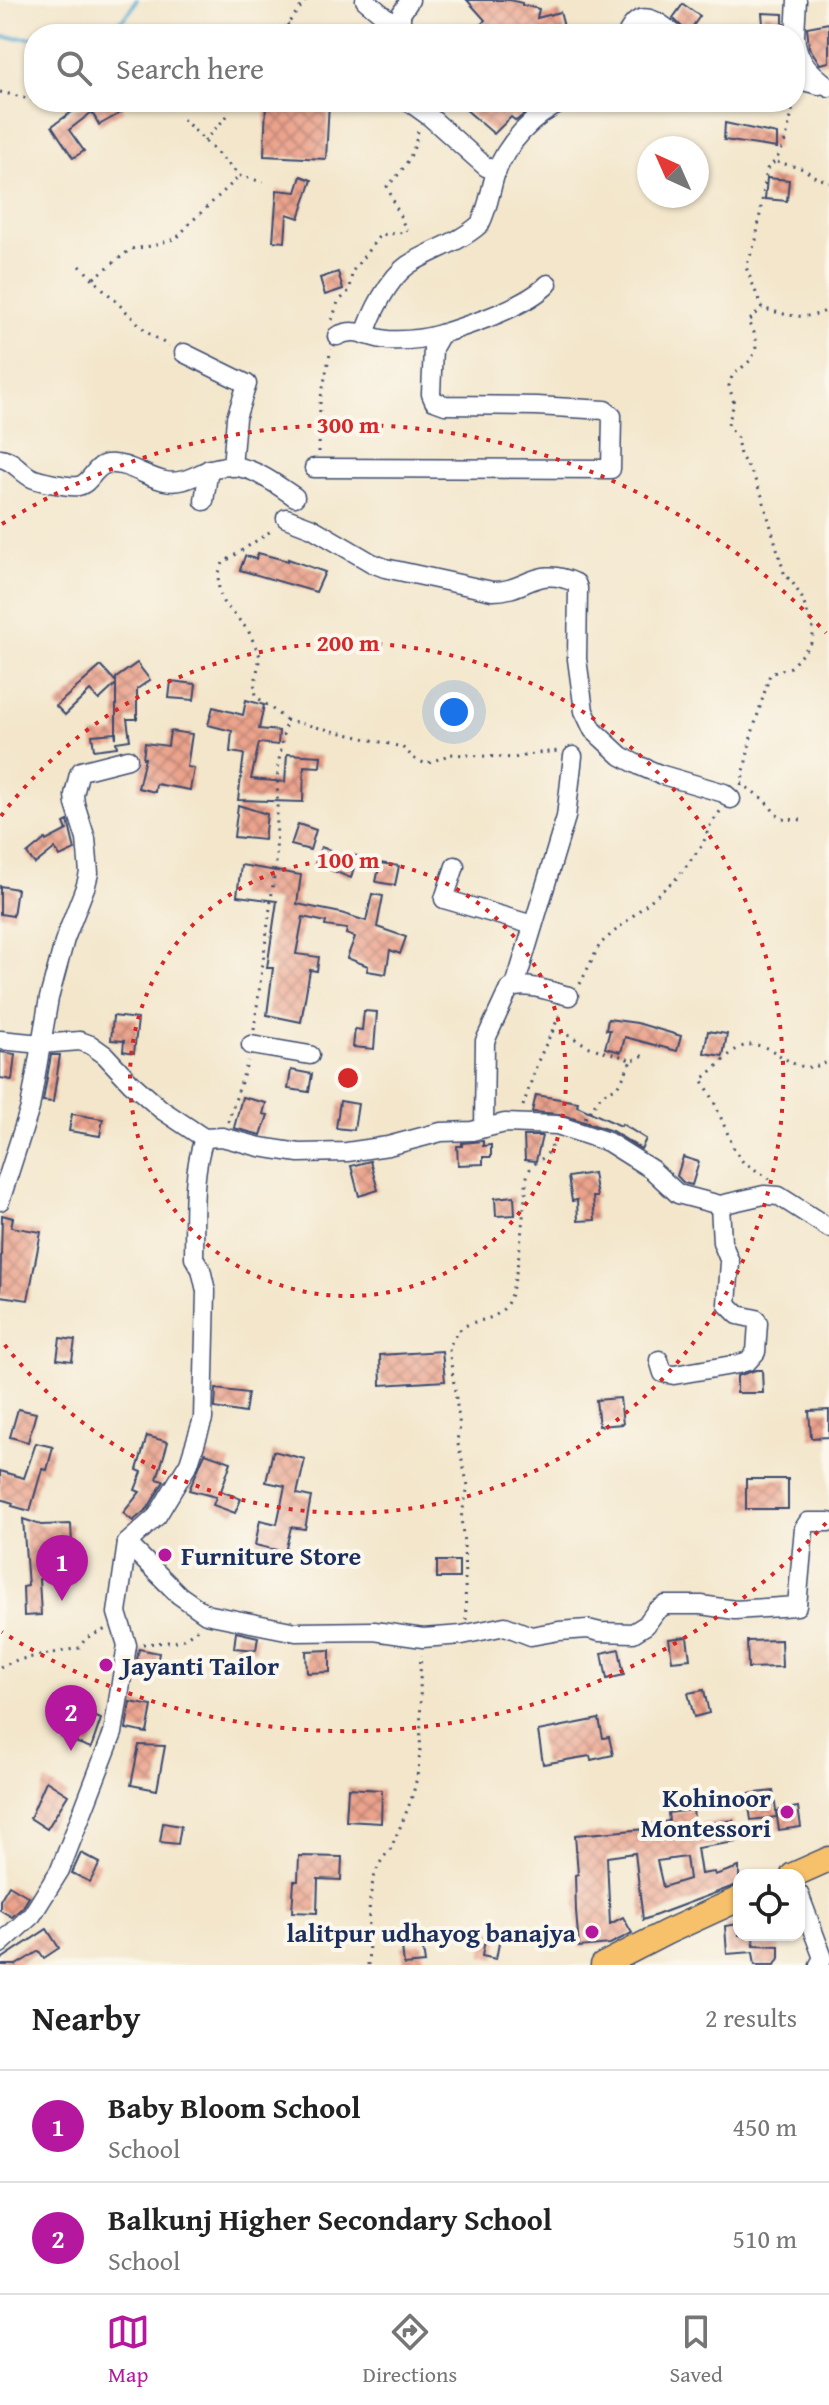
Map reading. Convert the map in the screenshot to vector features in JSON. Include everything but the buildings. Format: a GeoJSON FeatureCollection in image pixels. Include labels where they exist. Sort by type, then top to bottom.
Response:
{"type":"FeatureCollection","features":[{"type":"Feature","properties":{"kind":"main road"},"geometry":{"type":"LineString","coordinates":[[805,1870],[829,1859]]}},
{"type":"Feature","properties":{"kind":"main road"},"geometry":{"type":"LineString","coordinates":[[603,1965],[733,1902]]}},
{"type":"Feature","properties":{"kind":"street"},"geometry":{"type":"LineString","coordinates":[[365,0],[392,24]]}},
{"type":"Feature","properties":{"kind":"street"},"geometry":{"type":"LineString","coordinates":[[401,24],[401,14],[410,0]]}},
{"type":"Feature","properties":{"kind":"street"},"geometry":{"type":"LineString","coordinates":[[796,24],[797,0]]}},
{"type":"Feature","properties":{"kind":"street"},"geometry":{"type":"LineString","coordinates":[[633,24],[643,18],[661,24]]}},
{"type":"Feature","properties":{"kind":"street"},"geometry":{"type":"LineString","coordinates":[[805,65],[827,86]]}},
{"type":"Feature","properties":{"kind":"street"},"geometry":{"type":"LineString","coordinates":[[805,82],[827,86]]}},
{"type":"Feature","properties":{"kind":"street"},"geometry":{"type":"LineString","coordinates":[[421,112],[486,167],[497,171]]}},
{"type":"Feature","properties":{"kind":"street"},"geometry":{"type":"LineString","coordinates":[[365,335],[370,317],[399,273],[480,224],[497,171],[514,142],[536,117],[545,112]]}},
{"type":"Feature","properties":{"kind":"street"},"geometry":{"type":"LineString","coordinates":[[337,336],[349,330],[404,340],[441,334],[506,309],[541,291],[548,284]]}},
{"type":"Feature","properties":{"kind":"street"},"geometry":{"type":"LineString","coordinates":[[314,468],[611,469],[612,416],[605,410],[445,405],[434,401],[431,394],[433,348],[441,334]]}},
{"type":"Feature","properties":{"kind":"street"},"geometry":{"type":"LineString","coordinates":[[184,353],[247,384],[234,431],[232,467]]}},
{"type":"Feature","properties":{"kind":"street"},"geometry":{"type":"LineString","coordinates":[[0,458],[15,463],[37,480],[78,486],[106,464],[177,482],[209,469],[249,468],[295,497]]}},
{"type":"Feature","properties":{"kind":"street"},"geometry":{"type":"LineString","coordinates":[[204,501],[209,469]]}},
{"type":"Feature","properties":{"kind":"street"},"geometry":{"type":"LineString","coordinates":[[286,518],[312,528],[372,563],[401,573],[492,591],[506,591],[543,575],[576,583],[577,659],[584,711],[593,730],[621,756],[659,774],[724,793],[736,791]]}},
{"type":"Feature","properties":{"kind":"street"},"geometry":{"type":"LineString","coordinates":[[515,986],[566,817],[573,756]]}},
{"type":"Feature","properties":{"kind":"street"},"geometry":{"type":"LineString","coordinates":[[0,1201],[30,1108],[49,998],[65,939],[89,873],[86,839],[74,795],[79,774],[128,759]]}},
{"type":"Feature","properties":{"kind":"street"},"geometry":{"type":"LineString","coordinates":[[455,866],[444,899],[533,925]]}},
{"type":"Feature","properties":{"kind":"street"},"geometry":{"type":"LineString","coordinates":[[484,1128],[485,1041],[509,989],[515,986],[569,996]]}},
{"type":"Feature","properties":{"kind":"street"},"geometry":{"type":"LineString","coordinates":[[0,1040],[41,1044],[80,1041],[91,1045],[162,1110],[213,1138],[299,1153],[347,1152],[388,1146],[441,1132],[472,1131],[521,1123],[566,1128],[608,1142],[651,1169],[678,1194],[720,1205],[764,1195],[779,1196],[829,1228]]}},
{"type":"Feature","properties":{"kind":"street"},"geometry":{"type":"LineString","coordinates":[[251,1045],[310,1055]]}},
{"type":"Feature","properties":{"kind":"street"},"geometry":{"type":"LineString","coordinates":[[0,1944],[32,1915],[60,1870],[113,1733],[127,1645],[117,1613],[127,1543],[157,1516],[189,1463],[203,1419],[206,1291],[201,1269],[194,1258],[195,1177],[213,1138]]}},
{"type":"Feature","properties":{"kind":"street"},"geometry":{"type":"LineString","coordinates":[[659,1360],[663,1373],[674,1375],[748,1361],[758,1345],[756,1319],[738,1315],[727,1304],[730,1262],[722,1242],[720,1205]]}},
{"type":"Feature","properties":{"kind":"street"},"geometry":{"type":"LineString","coordinates":[[127,1543],[179,1595],[206,1614],[296,1632],[374,1631],[423,1638],[462,1635],[505,1626],[531,1636],[588,1629],[633,1633],[646,1625],[665,1605],[701,1605],[735,1610],[797,1606],[804,1528],[808,1522],[829,1522]]}},
{"type":"Feature","properties":{"kind":"street"},"geometry":{"type":"LineString","coordinates":[[805,1910],[823,1958],[819,1965]]}},
{"type":"Feature","properties":{"kind":"path"},"geometry":{"type":"LineString","coordinates":[[287,24],[306,0]]}},
{"type":"Feature","properties":{"kind":"path"},"geometry":{"type":"LineString","coordinates":[[0,92],[24,98]]}},
{"type":"Feature","properties":{"kind":"path"},"geometry":{"type":"LineString","coordinates":[[314,468],[319,450],[320,402],[328,359],[337,336],[332,321],[338,302],[350,290],[352,272],[380,235],[407,232],[387,186],[410,158],[417,138],[415,112]]}},
{"type":"Feature","properties":{"kind":"path"},"geometry":{"type":"LineString","coordinates":[[762,308],[746,267],[756,240],[767,169],[776,161],[792,112]]}},
{"type":"Feature","properties":{"kind":"path"},"geometry":{"type":"LineString","coordinates":[[204,141],[228,115]]}},
{"type":"Feature","properties":{"kind":"path"},"geometry":{"type":"LineString","coordinates":[[183,119],[240,176],[263,182]]}},
{"type":"Feature","properties":{"kind":"path"},"geometry":{"type":"LineString","coordinates":[[776,161],[804,169],[829,182]]}},
{"type":"Feature","properties":{"kind":"path"},"geometry":{"type":"LineString","coordinates":[[94,278],[131,249],[177,238],[240,176]]}},
{"type":"Feature","properties":{"kind":"path"},"geometry":{"type":"LineString","coordinates":[[80,266],[148,333],[184,353]]}},
{"type":"Feature","properties":{"kind":"path"},"geometry":{"type":"LineString","coordinates":[[762,308],[799,318],[821,314],[829,309]]}},
{"type":"Feature","properties":{"kind":"path"},"geometry":{"type":"LineString","coordinates":[[521,1123],[529,1087],[552,1031],[600,944],[678,877],[692,861],[709,827],[736,791],[770,674],[791,667],[811,643],[814,632],[802,598],[785,576],[762,496],[740,455],[737,438],[728,425],[734,403],[729,386],[732,376],[752,359],[756,336],[748,322],[762,308]]}},
{"type":"Feature","properties":{"kind":"path"},"geometry":{"type":"LineString","coordinates":[[286,518],[271,532],[223,563],[218,575],[223,602],[248,630],[260,656],[254,689],[257,697],[286,720],[402,747],[426,764],[451,754],[514,758],[565,751],[573,756]]}},
{"type":"Feature","properties":{"kind":"path"},"geometry":{"type":"LineString","coordinates":[[213,1138],[247,1066],[251,1045],[276,862],[278,766],[286,720]]}},
{"type":"Feature","properties":{"kind":"path"},"geometry":{"type":"LineString","coordinates":[[736,791],[763,799],[781,819],[804,820]]}},
{"type":"Feature","properties":{"kind":"path"},"geometry":{"type":"LineString","coordinates":[[552,1031],[567,1033],[590,1047],[631,1061]]}},
{"type":"Feature","properties":{"kind":"path"},"geometry":{"type":"LineString","coordinates":[[779,1196],[773,1182],[743,1162],[735,1151],[702,1079],[736,1049],[753,1044],[771,1049],[801,1068],[829,1061]]}},
{"type":"Feature","properties":{"kind":"path"},"geometry":{"type":"LineString","coordinates":[[462,1635],[466,1623],[461,1518],[468,1486],[457,1440],[460,1427],[449,1349],[453,1337],[463,1325],[503,1310],[512,1293],[526,1191],[525,1176],[530,1166],[551,1151],[566,1128],[602,1094],[616,1088],[631,1061],[644,1055]]}},
{"type":"Feature","properties":{"kind":"path"},"geometry":{"type":"LineString","coordinates":[[0,1667],[17,1660],[79,1648],[86,1638],[105,1631],[117,1613]]}},
{"type":"Feature","properties":{"kind":"path"},"geometry":{"type":"LineString","coordinates":[[127,1645],[181,1641],[200,1626],[206,1614]]}},
{"type":"Feature","properties":{"kind":"path"},"geometry":{"type":"LineString","coordinates":[[368,1965],[376,1871],[390,1850],[415,1785],[421,1728],[419,1686],[423,1638]]}},
{"type":"Feature","properties":{"kind":"waterway"},"geometry":{"type":"LineString","coordinates":[[114,24],[129,13],[136,0]]}},
{"type":"Feature","properties":{"kind":"waterway"},"geometry":{"type":"LineString","coordinates":[[0,37],[24,38]]}},
{"type":"Feature","properties":{"kind":"place","name":"Furniture Store"},"geometry":{"type":"Point","coordinates":[165,1555]}},
{"type":"Feature","properties":{"kind":"place","name":"Baby Bloom School"},"geometry":{"type":"Point","coordinates":[62,1601]}},
{"type":"Feature","properties":{"kind":"place","name":"Jayanti Tailor"},"geometry":{"type":"Point","coordinates":[106,1665]}},
{"type":"Feature","properties":{"kind":"place","name":"Balkunj Higher Secondary School"},"geometry":{"type":"Point","coordinates":[71,1751]}},
{"type":"Feature","properties":{"kind":"place","name":"Kohinoor Montessori"},"geometry":{"type":"Point","coordinates":[787,1812]}},
{"type":"Feature","properties":{"kind":"place","name":"lalitpur udhayog banajya"},"geometry":{"type":"Point","coordinates":[592,1932]}}]}
